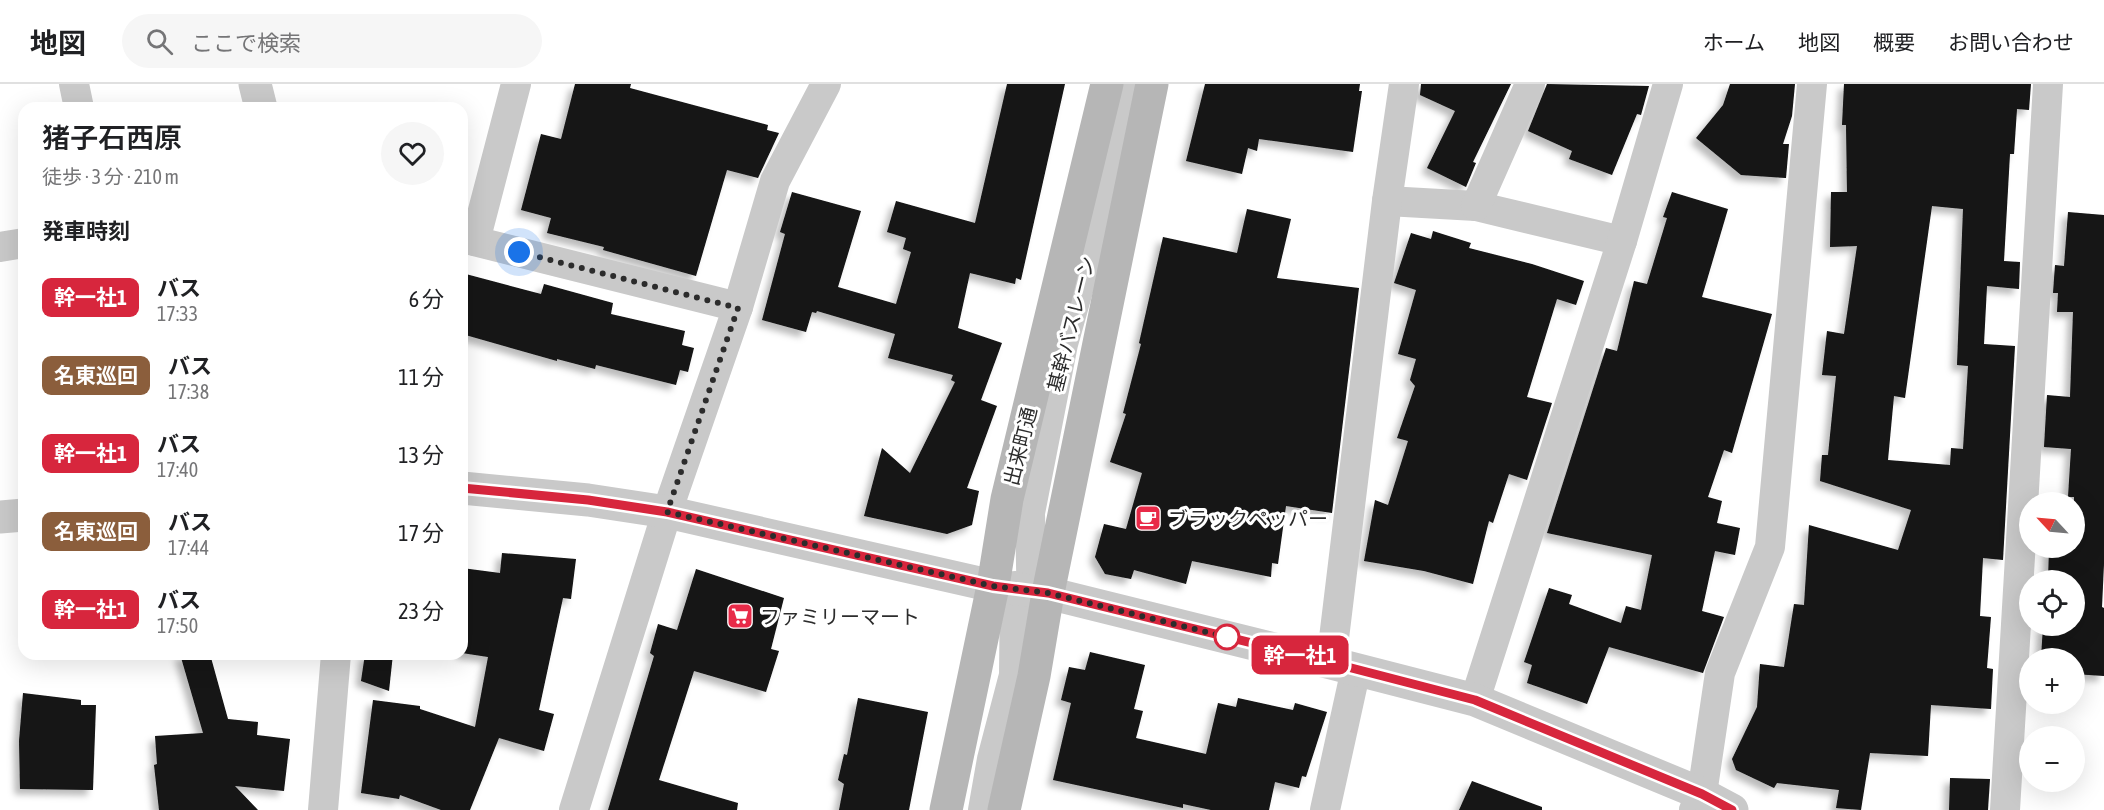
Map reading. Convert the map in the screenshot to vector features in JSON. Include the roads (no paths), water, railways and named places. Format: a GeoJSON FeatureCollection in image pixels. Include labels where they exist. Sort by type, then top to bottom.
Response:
{"type":"FeatureCollection","features":[{"type":"Feature","properties":{"kind":"main road","name":"出来町通"},"geometry":{"type":"LineString","coordinates":[[1004,810],[1034,676],[1007,499],[1107,84]]}},
{"type":"Feature","properties":{"kind":"main road","name":"出来町通"},"geometry":{"type":"LineString","coordinates":[[946,810],[1022,590],[1152,84]]}},
{"type":"Feature","properties":{"kind":"street"},"geometry":{"type":"LineString","coordinates":[[74,84],[78,102]]}},
{"type":"Feature","properties":{"kind":"street"},"geometry":{"type":"LineString","coordinates":[[255,84],[260,102]]}},
{"type":"Feature","properties":{"kind":"street"},"geometry":{"type":"LineString","coordinates":[[516,84],[469,239],[738,308]]}},
{"type":"Feature","properties":{"kind":"street"},"geometry":{"type":"LineString","coordinates":[[574,810],[667,512],[738,308],[775,181],[826,84]]}},
{"type":"Feature","properties":{"kind":"street","name":"基幹バスレーン"},"geometry":{"type":"LineString","coordinates":[[983,810],[992,759],[1014,675],[1030,513],[1063,344],[1136,84]]}},
{"type":"Feature","properties":{"kind":"street"},"geometry":{"type":"LineString","coordinates":[[1325,810],[1343,666],[1387,201],[1404,84]]}},
{"type":"Feature","properties":{"kind":"street"},"geometry":{"type":"LineString","coordinates":[[1476,206],[1530,84]]}},
{"type":"Feature","properties":{"kind":"street"},"geometry":{"type":"LineString","coordinates":[[1475,700],[1622,241],[1668,84]]}},
{"type":"Feature","properties":{"kind":"street"},"geometry":{"type":"LineString","coordinates":[[1698,802],[1720,673],[1770,547],[1812,84]]}},
{"type":"Feature","properties":{"kind":"street"},"geometry":{"type":"LineString","coordinates":[[2005,810],[2048,84]]}},
{"type":"Feature","properties":{"kind":"street"},"geometry":{"type":"LineString","coordinates":[[1387,201],[1476,206],[1622,241]]}},
{"type":"Feature","properties":{"kind":"street"},"geometry":{"type":"LineString","coordinates":[[0,247],[18,244]]}},
{"type":"Feature","properties":{"kind":"street"},"geometry":{"type":"LineString","coordinates":[[468,489],[588,500],[667,512],[1022,590],[1343,666],[1475,700],[1698,802],[1732,810]]}},
{"type":"Feature","properties":{"kind":"street"},"geometry":{"type":"LineString","coordinates":[[0,517],[18,516]]}},
{"type":"Feature","properties":{"kind":"street"},"geometry":{"type":"LineString","coordinates":[[323,810],[336,660]]}},
{"type":"Feature","properties":{"kind":"place","name":"ブラックペッパー"},"geometry":{"type":"Point","coordinates":[1148,518]}},
{"type":"Feature","properties":{"kind":"place","name":"ファミリーマート"},"geometry":{"type":"Point","coordinates":[740,616]}}]}
